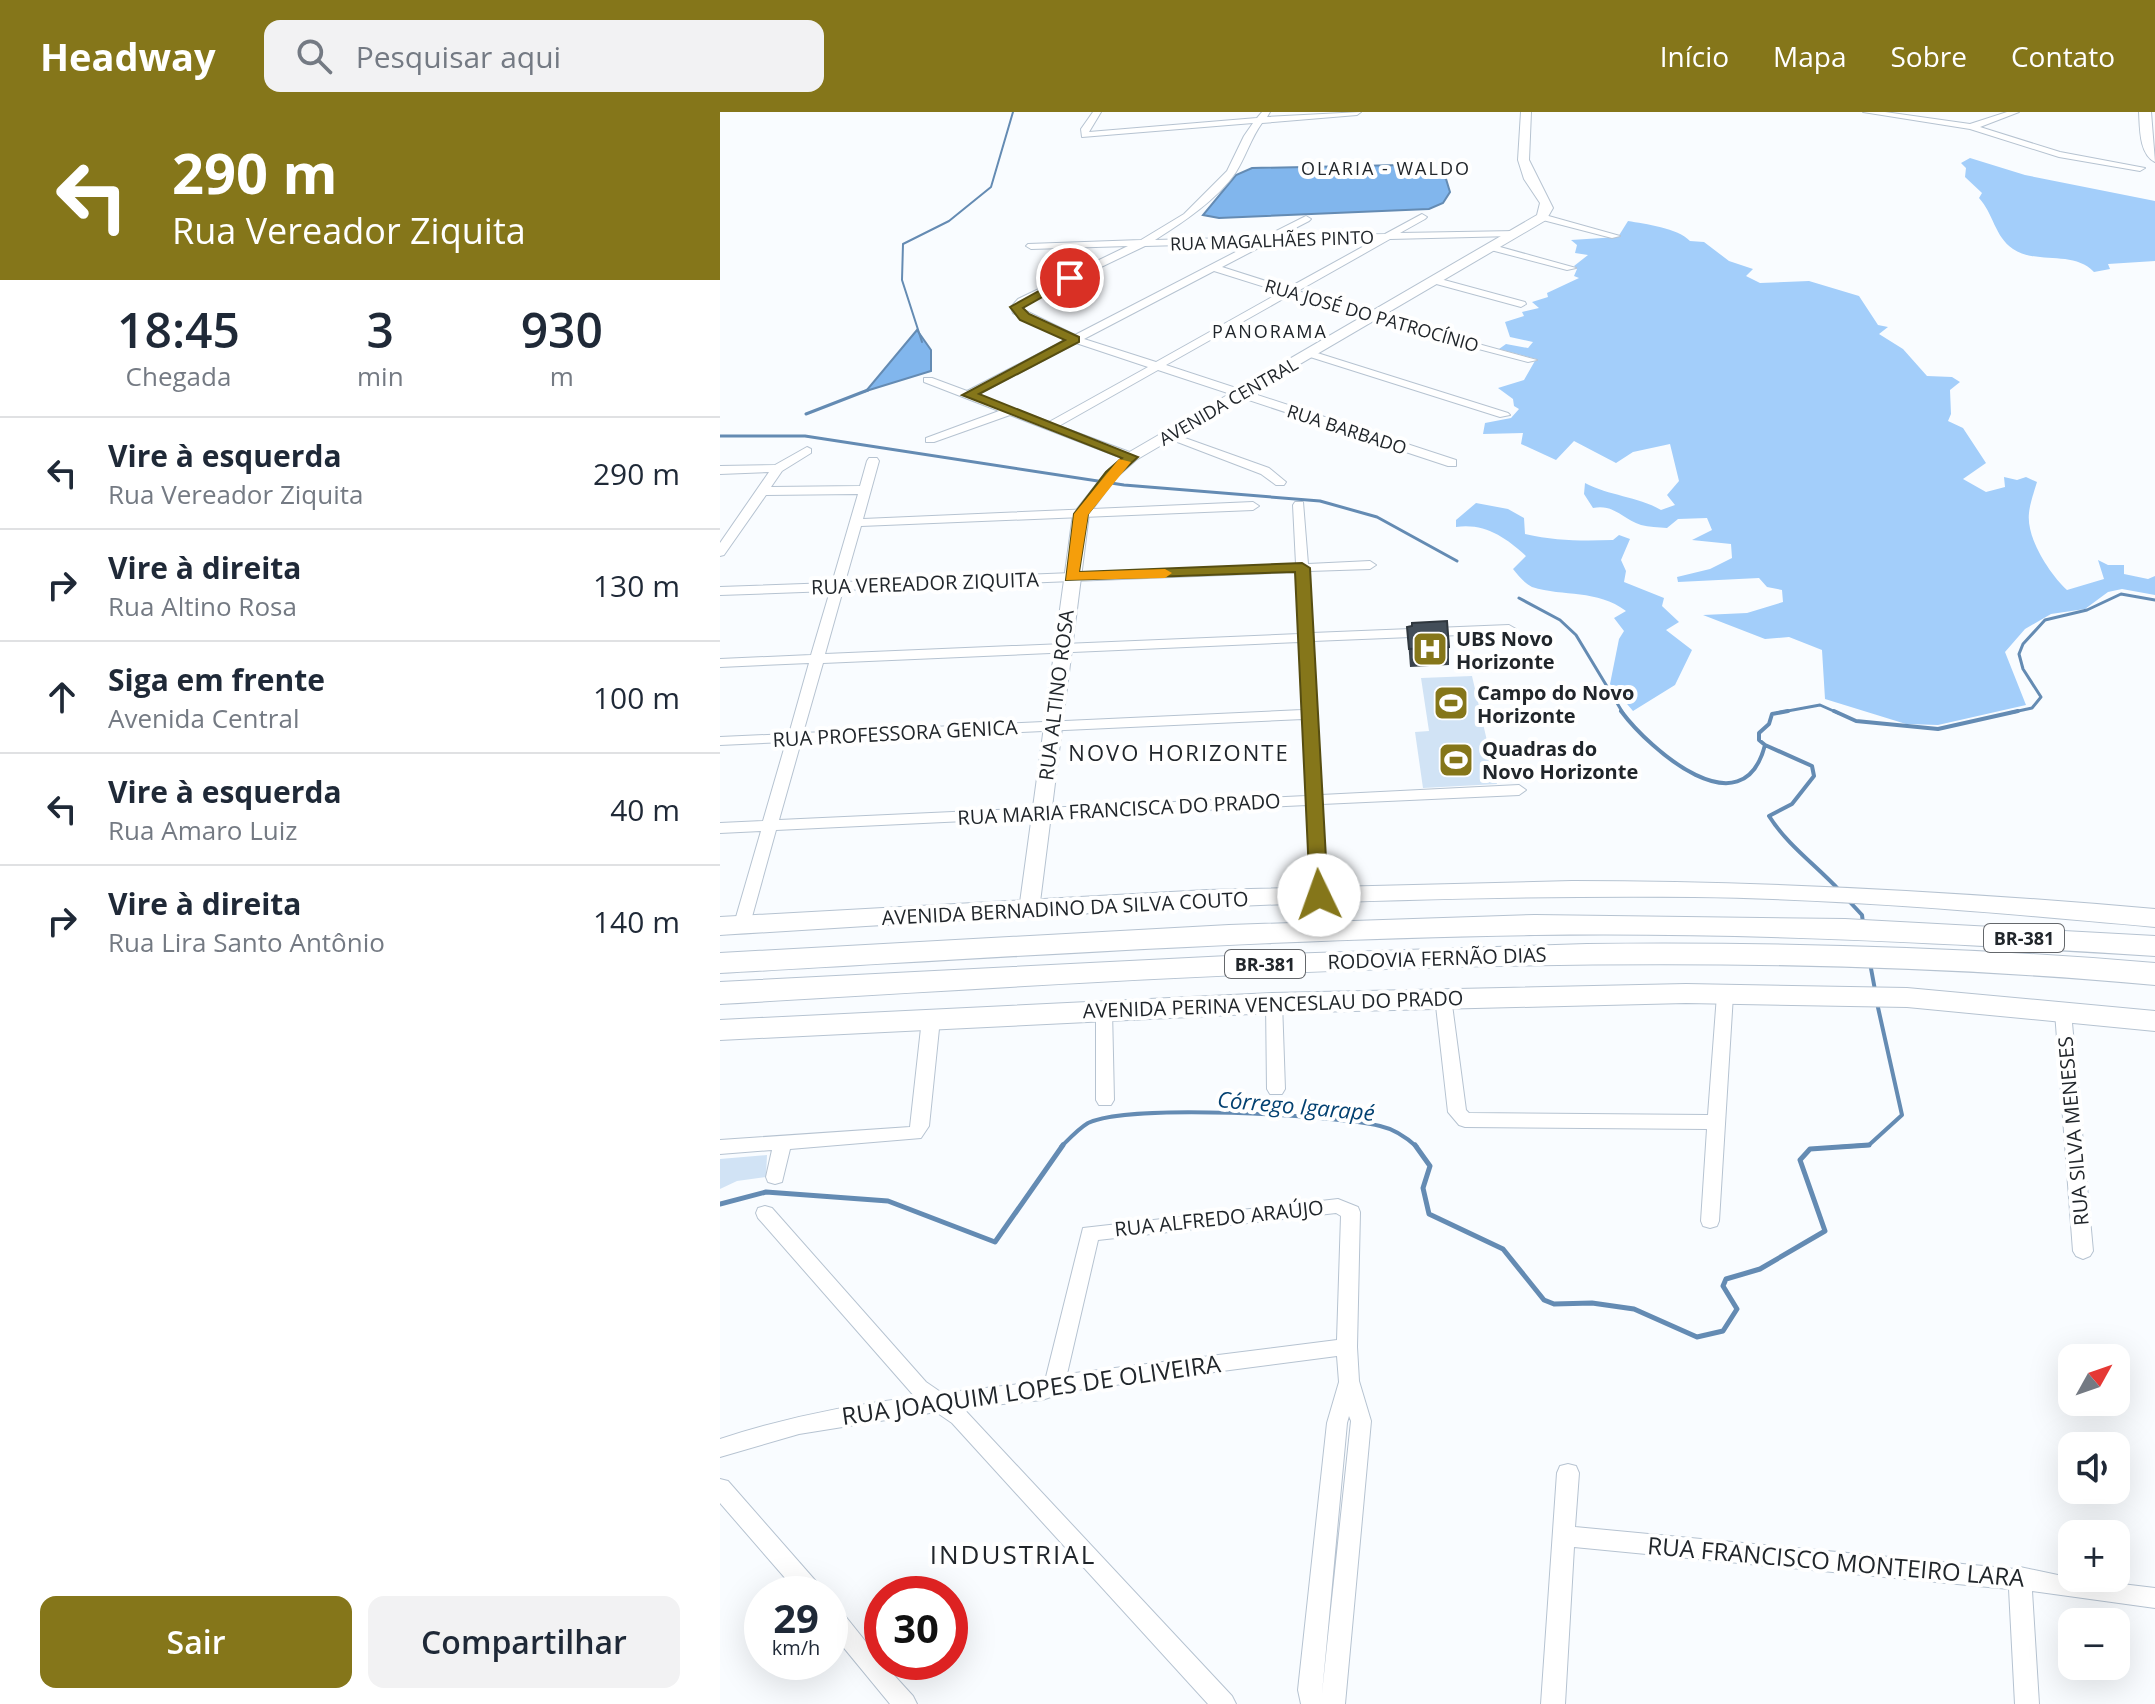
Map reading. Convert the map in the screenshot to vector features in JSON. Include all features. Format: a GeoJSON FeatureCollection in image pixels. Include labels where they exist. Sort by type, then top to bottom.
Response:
{"type":"FeatureCollection","features":[{"type":"Feature","properties":{"kind":"highway","name":"RODOVIA FERNÃO DIAS"},"geometry":{"type":"LineString","coordinates":[[720,963],[1262,934],[1521,926],[1810,941],[2155,946]]}},
{"type":"Feature","properties":{"kind":"highway","name":"RODOVIA FERNÃO DIAS"},"geometry":{"type":"LineString","coordinates":[[720,993],[1296,963],[1810,941]]}},
{"type":"Feature","properties":{"kind":"highway","name":"RODOVIA FERNÃO DIAS"},"geometry":{"type":"LineString","coordinates":[[1894,943],[2155,974]]}},
{"type":"Feature","properties":{"kind":"main road"},"geometry":{"type":"LineString","coordinates":[[2145,112],[2147,137],[2155,158]]}},
{"type":"Feature","properties":{"kind":"main road","name":"AVENIDA BERNADINO DA SILVA COUTO"},"geometry":{"type":"LineString","coordinates":[[731,925],[1319,895],[1529,890],[1777,891],[1894,896],[2155,918]]}},
{"type":"Feature","properties":{"kind":"main road","name":"AVENIDA PERINA VENCESLAU DO PRADO"},"geometry":{"type":"LineString","coordinates":[[720,1030],[1274,1002],[1443,997],[1826,994],[1918,998],[2155,1021]]}},
{"type":"Feature","properties":{"kind":"street"},"geometry":{"type":"LineString","coordinates":[[1097,112],[1084,134],[1168,128],[1263,116],[1357,112]]}},
{"type":"Feature","properties":{"kind":"street"},"geometry":{"type":"LineString","coordinates":[[1168,128],[1178,112]]}},
{"type":"Feature","properties":{"kind":"street"},"geometry":{"type":"LineString","coordinates":[[1526,112],[1523,161],[1528,176],[1545,201],[1547,208],[1542,217],[1615,236]]}},
{"type":"Feature","properties":{"kind":"street"},"geometry":{"type":"LineString","coordinates":[[1867,112],[1971,127],[2052,152],[2140,168]]}},
{"type":"Feature","properties":{"kind":"street"},"geometry":{"type":"LineString","coordinates":[[1971,127],[2015,112]]}},
{"type":"Feature","properties":{"kind":"street"},"geometry":{"type":"LineString","coordinates":[[1141,244],[1187,216],[1231,172],[1248,136],[1263,116]]}},
{"type":"Feature","properties":{"kind":"street"},"geometry":{"type":"LineString","coordinates":[[1050,426],[1422,217]]}},
{"type":"Feature","properties":{"kind":"street","name":"AVENIDA CENTRAL"},"geometry":{"type":"LineString","coordinates":[[1107,481],[1131,457],[1542,217]]}},
{"type":"Feature","properties":{"kind":"street"},"geometry":{"type":"LineString","coordinates":[[968,395],[1306,219]]}},
{"type":"Feature","properties":{"kind":"street","name":"RUA MAGALHÃES PINTO"},"geometry":{"type":"LineString","coordinates":[[1031,246],[1513,233]]}},
{"type":"Feature","properties":{"kind":"street","name":"RUA BARBADO"},"geometry":{"type":"LineString","coordinates":[[1141,244],[1022,301],[1016,307],[1017,311],[1074,339],[1452,463]]}},
{"type":"Feature","properties":{"kind":"street"},"geometry":{"type":"LineString","coordinates":[[1490,247],[1571,268]]}},
{"type":"Feature","properties":{"kind":"street","name":"RUA JOSÉ DO PATROCÍNIO"},"geometry":{"type":"LineString","coordinates":[[1213,267],[1372,318],[1532,360]]}},
{"type":"Feature","properties":{"kind":"street"},"geometry":{"type":"LineString","coordinates":[[1433,280],[1521,304]]}},
{"type":"Feature","properties":{"kind":"street"},"geometry":{"type":"LineString","coordinates":[[1311,354],[1504,415]]}},
{"type":"Feature","properties":{"kind":"street"},"geometry":{"type":"LineString","coordinates":[[928,380],[1131,457]]}},
{"type":"Feature","properties":{"kind":"street"},"geometry":{"type":"LineString","coordinates":[[930,440],[1010,411]]}},
{"type":"Feature","properties":{"kind":"street"},"geometry":{"type":"LineString","coordinates":[[1171,436],[1265,471],[1280,482]]}},
{"type":"Feature","properties":{"kind":"street"},"geometry":{"type":"LineString","coordinates":[[720,470],[778,468],[807,451]]}},
{"type":"Feature","properties":{"kind":"street"},"geometry":{"type":"LineString","coordinates":[[731,925],[770,825],[873,461]]}},
{"type":"Feature","properties":{"kind":"street"},"geometry":{"type":"LineString","coordinates":[[720,552],[778,468]]}},
{"type":"Feature","properties":{"kind":"street","name":"RUA ALTINO ROSA"},"geometry":{"type":"LineString","coordinates":[[1029,910],[1081,514],[1107,481]]}},
{"type":"Feature","properties":{"kind":"street"},"geometry":{"type":"LineString","coordinates":[[765,491],[864,490]]}},
{"type":"Feature","properties":{"kind":"street"},"geometry":{"type":"LineString","coordinates":[[1299,505],[1319,895]]}},
{"type":"Feature","properties":{"kind":"street"},"geometry":{"type":"LineString","coordinates":[[855,523],[1253,506]]}},
{"type":"Feature","properties":{"kind":"street"},"geometry":{"type":"LineString","coordinates":[[720,528],[739,528]]}},
{"type":"Feature","properties":{"kind":"street","name":"RUA VEREADOR ZIQUITA"},"geometry":{"type":"LineString","coordinates":[[720,591],[1370,565]]}},
{"type":"Feature","properties":{"kind":"street"},"geometry":{"type":"LineString","coordinates":[[720,663],[1509,629]]}},
{"type":"Feature","properties":{"kind":"street","name":"RUA PROFESSORA GENICA"},"geometry":{"type":"LineString","coordinates":[[720,741],[1310,714]]}},
{"type":"Feature","properties":{"kind":"street","name":"RUA MARIA FRANCISCA DO PRADO"},"geometry":{"type":"LineString","coordinates":[[720,828],[1519,790]]}},
{"type":"Feature","properties":{"kind":"street"},"geometry":{"type":"LineString","coordinates":[[1710,1221],[1725,995]]}},
{"type":"Feature","properties":{"kind":"street"},"geometry":{"type":"LineString","coordinates":[[1443,997],[1457,1112],[1465,1120],[1715,1122]]}},
{"type":"Feature","properties":{"kind":"street"},"geometry":{"type":"LineString","coordinates":[[1274,1002],[1276,1089]]}},
{"type":"Feature","properties":{"kind":"street"},"geometry":{"type":"LineString","coordinates":[[1104,1010],[1105,1100]]}},
{"type":"Feature","properties":{"kind":"street","name":"RUA SILVA MENESES"},"geometry":{"type":"LineString","coordinates":[[2063,1012],[2083,1251]]}},
{"type":"Feature","properties":{"kind":"street"},"geometry":{"type":"LineString","coordinates":[[720,1147],[915,1133],[920,1126],[931,1019]]}},
{"type":"Feature","properties":{"kind":"street"},"geometry":{"type":"LineString","coordinates":[[775,1177],[783,1141]]}},
{"type":"Feature","properties":{"kind":"street","name":"RUA ALFREDO ARAÚJO"},"geometry":{"type":"LineString","coordinates":[[1054,1387],[1090,1233],[1338,1206],[1348,1209],[1352,1216],[1347,1347]]}},
{"type":"Feature","properties":{"kind":"street"},"geometry":{"type":"LineString","coordinates":[[765,1213],[919,1388],[959,1417],[1224,1704]]}},
{"type":"Feature","properties":{"kind":"street"},"geometry":{"type":"LineString","coordinates":[[1333,1704],[1361,1421],[1349,1381],[1347,1347]]}},
{"type":"Feature","properties":{"kind":"street","name":"RUA JOAQUIM LOPES DE OLIVEIRA"},"geometry":{"type":"LineString","coordinates":[[720,1448],[799,1423],[1042,1391],[1069,1382],[1347,1347]]}},
{"type":"Feature","properties":{"kind":"street"},"geometry":{"type":"LineString","coordinates":[[1313,1704],[1310,1690],[1337,1423],[1349,1381]]}},
{"type":"Feature","properties":{"kind":"street"},"geometry":{"type":"LineString","coordinates":[[1553,1704],[1568,1473]]}},
{"type":"Feature","properties":{"kind":"street"},"geometry":{"type":"LineString","coordinates":[[720,1488],[797,1576]]}},
{"type":"Feature","properties":{"kind":"street","name":"RUA FRANCISCO MONTEIRO LARA"},"geometry":{"type":"LineString","coordinates":[[1563,1536],[1763,1551],[2020,1577],[2155,1598]]}},
{"type":"Feature","properties":{"kind":"street"},"geometry":{"type":"LineString","coordinates":[[2020,1577],[2027,1704]]}},
{"type":"Feature","properties":{"kind":"street"},"geometry":{"type":"LineString","coordinates":[[848,1636],[905,1704]]}},
{"type":"Feature","properties":{"kind":"shaded area"},"geometry":{"type":"Polygon","coordinates":[[[1970,158],[2025,175],[2155,201],[2155,261],[2108,264],[2110,269],[2094,272],[2076,261],[2033,256],[2013,249],[2002,238],[1979,198],[1982,193],[1965,177],[1966,168],[1961,163],[1970,158]]]}},
{"type":"Feature","properties":{"kind":"shaded area"},"geometry":{"type":"Polygon","coordinates":[[[1403,165],[1432,170],[1446,179],[1450,192],[1443,203],[1429,209],[1219,218],[1203,215],[1236,175],[1252,168],[1403,165]]]}},
{"type":"Feature","properties":{"kind":"shaded area"},"geometry":{"type":"Polygon","coordinates":[[[1628,221],[1670,230],[1690,241],[1704,242],[1729,261],[1753,269],[1746,276],[1760,283],[1809,281],[1859,296],[1878,325],[1888,327],[1879,334],[1903,349],[1927,376],[1952,377],[1960,382],[1950,390],[1951,414],[1948,421],[1963,428],[1986,463],[1963,479],[1986,492],[2005,487],[2004,477],[2017,480],[2026,477],[2037,482],[2029,513],[2031,533],[2053,575],[2067,590],[2104,579],[2098,560],[2108,565],[2124,565],[2124,574],[2148,579],[2155,576],[2155,595],[2122,589],[2108,592],[2085,609],[2051,614],[2025,629],[2005,652],[2026,705],[1938,725],[1906,724],[1825,699],[1822,650],[1789,637],[1765,639],[1703,615],[1747,613],[1783,602],[1782,590],[1767,587],[1759,578],[1678,582],[1677,577],[1710,569],[1732,558],[1731,544],[1692,540],[1712,530],[1707,518],[1678,519],[1667,528],[1644,526],[1613,510],[1593,508],[1584,494],[1585,483],[1661,510],[1675,505],[1667,495],[1679,481],[1670,444],[1633,452],[1616,463],[1574,441],[1556,460],[1521,444],[1523,433],[1483,434],[1485,423],[1511,418],[1519,409],[1514,406],[1513,399],[1498,388],[1524,380],[1536,359],[1499,349],[1506,344],[1528,348],[1533,342],[1510,337],[1505,322],[1524,316],[1522,312],[1539,308],[1532,302],[1548,297],[1547,293],[1579,278],[1574,276],[1577,269],[1574,266],[1588,255],[1575,253],[1577,245],[1571,240],[1618,237],[1628,221]]]}},
{"type":"Feature","properties":{"kind":"shaded area"},"geometry":{"type":"Polygon","coordinates":[[[917,330],[931,350],[931,371],[866,391],[917,330]]]}},
{"type":"Feature","properties":{"kind":"shaded area"},"geometry":{"type":"Polygon","coordinates":[[[1476,503],[1508,509],[1524,518],[1525,534],[1569,540],[1613,540],[1619,535],[1630,539],[1621,560],[1626,571],[1624,582],[1664,598],[1662,606],[1679,622],[1666,630],[1692,650],[1675,685],[1633,711],[1610,684],[1619,639],[1624,631],[1614,618],[1626,611],[1604,599],[1544,590],[1527,584],[1513,569],[1526,556],[1518,549],[1485,529],[1456,527],[1456,520],[1476,503]]]}},
{"type":"Feature","properties":{"kind":"shaded area"},"geometry":{"type":"Polygon","coordinates":[[[1472,676],[1497,784],[1423,788],[1415,732],[1429,731],[1421,678],[1472,676]]]}},
{"type":"Feature","properties":{"kind":"shaded area"},"geometry":{"type":"Polygon","coordinates":[[[767,1155],[766,1177],[737,1181],[720,1189],[720,1159],[767,1155]]]}},
{"type":"Feature","properties":{"kind":"building"},"geometry":{"type":"Polygon","coordinates":[[[1447,621],[1449,647],[1409,649],[1407,627],[1412,623],[1447,621]]]}},
{"type":"Feature","properties":{"kind":"waterway"},"geometry":{"type":"LineString","coordinates":[[922,342],[902,280],[903,244],[949,221],[991,187],[1013,112]]}},
{"type":"Feature","properties":{"kind":"waterway"},"geometry":{"type":"LineString","coordinates":[[806,414],[868,390]]}},
{"type":"Feature","properties":{"kind":"waterway"},"geometry":{"type":"LineString","coordinates":[[720,436],[805,436],[1124,485],[1320,501],[1377,517],[1457,561]]}},
{"type":"Feature","properties":{"kind":"waterway"},"geometry":{"type":"LineString","coordinates":[[2012,712],[2032,708],[2041,697],[2023,669],[2019,654],[2023,644],[2045,620],[2087,610],[2121,594],[2155,600]]}},
{"type":"Feature","properties":{"kind":"waterway"},"geometry":{"type":"LineString","coordinates":[[1519,598],[1560,620],[1576,635],[1623,713]]}},
{"type":"Feature","properties":{"kind":"waterway"},"geometry":{"type":"LineString","coordinates":[[1777,713],[1820,705],[1838,713]]}},
{"type":"Feature","properties":{"kind":"waterway"},"geometry":{"type":"LineString","coordinates":[[1621,711],[1674,762],[1696,775],[1717,782],[1737,781],[1754,770],[1765,745]]}},
{"type":"Feature","properties":{"kind":"waterway"},"geometry":{"type":"LineString","coordinates":[[1765,745],[1759,740],[1759,733],[1769,724],[1772,714],[1788,711]]}},
{"type":"Feature","properties":{"kind":"waterway"},"geometry":{"type":"LineString","coordinates":[[1834,711],[1856,721],[1938,729],[2012,712]]}},
{"type":"Feature","properties":{"kind":"waterway"},"geometry":{"type":"LineString","coordinates":[[2012,712],[2018,711]]}},
{"type":"Feature","properties":{"kind":"waterway","name":"Córrego Igarapé"},"geometry":{"type":"LineString","coordinates":[[1765,745],[1812,766],[1814,776],[1792,804],[1769,816],[1793,846],[1840,891]]}},
{"type":"Feature","properties":{"kind":"waterway","name":"Córrego Igarapé"},"geometry":{"type":"LineString","coordinates":[[1849,901],[1862,915],[1863,923]]}},
{"type":"Feature","properties":{"kind":"waterway","name":"Córrego Igarapé"},"geometry":{"type":"LineString","coordinates":[[1870,963],[1875,990]]}},
{"type":"Feature","properties":{"kind":"waterway","name":"Córrego Igarapé"},"geometry":{"type":"LineString","coordinates":[[1869,1145],[1902,1115],[1877,1003]]}},
{"type":"Feature","properties":{"kind":"waterway","name":"Córrego Igarapé"},"geometry":{"type":"LineString","coordinates":[[1063,1145],[1088,1123],[1110,1117],[1186,1112],[1355,1122],[1390,1129],[1416,1146]]}},
{"type":"Feature","properties":{"kind":"waterway","name":"Córrego Igarapé"},"geometry":{"type":"LineString","coordinates":[[720,1204],[766,1192],[888,1201],[995,1242],[1063,1145]]}},
{"type":"Feature","properties":{"kind":"waterway","name":"Córrego Igarapé"},"geometry":{"type":"LineString","coordinates":[[1416,1146],[1430,1166],[1423,1188],[1429,1214],[1503,1249],[1544,1300],[1554,1304],[1592,1303],[1634,1309],[1697,1337],[1723,1331],[1737,1309],[1723,1286],[1726,1279],[1760,1269],[1825,1231],[1800,1160],[1810,1149],[1869,1145]]}},
{"type":"Feature","properties":{"kind":"waterway","name":"Córrego Igarapé"},"geometry":{"type":"LineString","coordinates":[[1839,1147],[1869,1145]]}},
{"type":"Feature","properties":{"kind":"slow traffic"},"geometry":{"type":"LineString","coordinates":[[1124,462],[1081,514],[1071,577],[1165,573]]}},
{"type":"Feature","properties":{"kind":"place","name":"UBS Novo Horizonte"},"geometry":{"type":"Point","coordinates":[1430,649]}},
{"type":"Feature","properties":{"kind":"place","name":"Campo do Novo Horizonte"},"geometry":{"type":"Point","coordinates":[1451,703]}},
{"type":"Feature","properties":{"kind":"place","name":"Quadras do Novo Horizonte"},"geometry":{"type":"Point","coordinates":[1456,760]}},
{"type":"Feature","properties":{"kind":"district","name":"OLARIA - WALDO"},"geometry":{"type":"Point","coordinates":[1386,168]}},
{"type":"Feature","properties":{"kind":"district","name":"PANORAMA"},"geometry":{"type":"Point","coordinates":[1270,331]}},
{"type":"Feature","properties":{"kind":"district","name":"NOVO HORIZONTE"},"geometry":{"type":"Point","coordinates":[1179,752]}},
{"type":"Feature","properties":{"kind":"district","name":"INDUSTRIAL"},"geometry":{"type":"Point","coordinates":[1013,1554]}},
{"type":"Feature","properties":{"kind":"route"},"geometry":{"type":"LineString","coordinates":[[1070,278],[1022,301],[1016,307],[1025,317],[1074,339],[968,395],[1131,457],[1111,475],[1081,514],[1071,577],[1302,568],[1319,895]]}}]}
